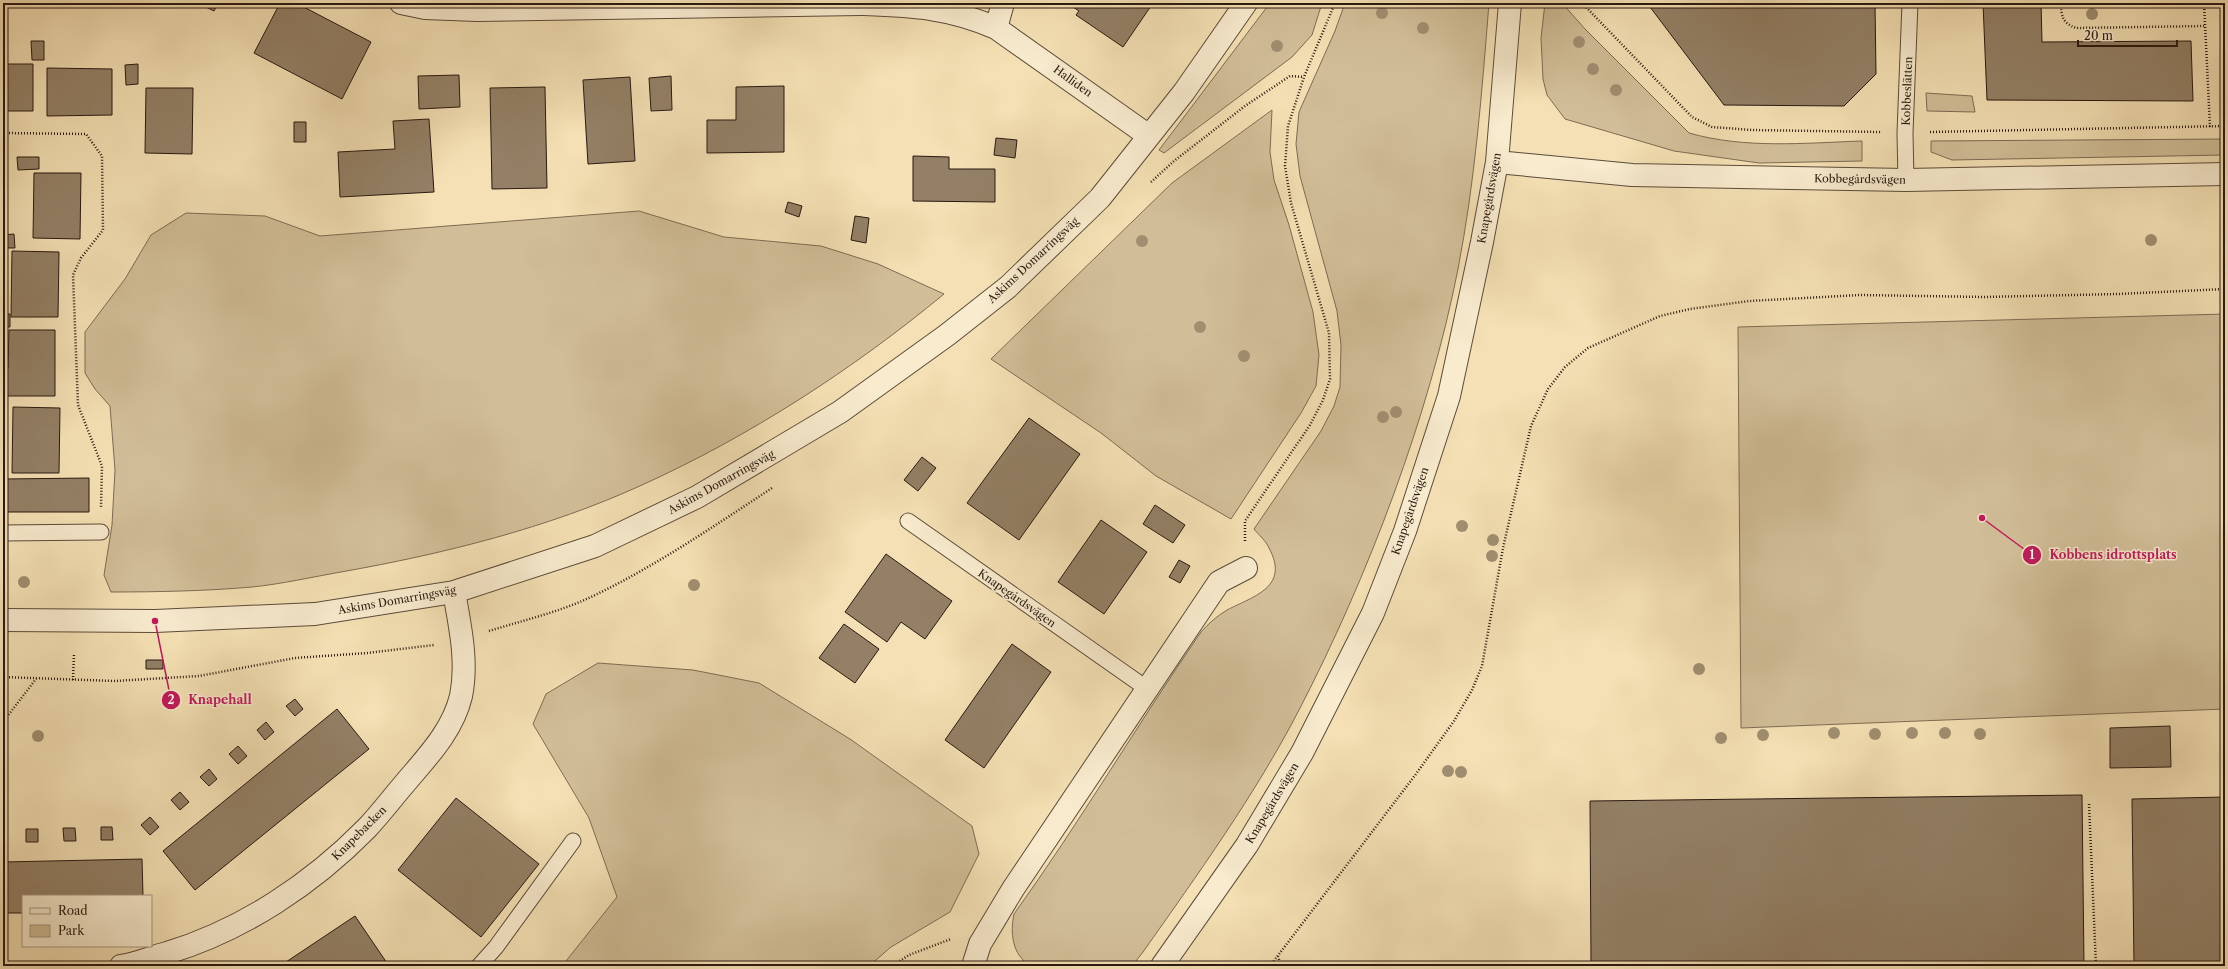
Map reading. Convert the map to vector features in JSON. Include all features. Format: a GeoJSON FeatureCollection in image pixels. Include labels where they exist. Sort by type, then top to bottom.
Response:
{"type":"FeatureCollection","features":[{"type":"Feature","properties":{"kind":"street","name":"Halliden"},"geometry":{"type":"LineString","coordinates":[[401,3],[425,8],[478,10],[869,5],[916,7],[944,11],[968,16],[996,28],[1149,136]]}},
{"type":"Feature","properties":{"kind":"street"},"geometry":{"type":"LineString","coordinates":[[996,28],[1003,3]]}},
{"type":"Feature","properties":{"kind":"street","name":"Askims Domarringsväg"},"geometry":{"type":"LineString","coordinates":[[3,620],[155,621],[315,614],[454,592],[595,546],[697,497],[840,412],[947,335],[1008,287],[1100,198],[1184,92],[1246,3]]}},
{"type":"Feature","properties":{"kind":"street","name":"Knapegårdsvägen"},"geometry":{"type":"LineString","coordinates":[[1162,966],[1247,845],[1302,753],[1373,613],[1404,531],[1449,396],[1482,242],[1497,162],[1510,3]]}},
{"type":"Feature","properties":{"kind":"street","name":"Kobbegårdsvägen"},"geometry":{"type":"LineString","coordinates":[[1497,162],[1632,175],[1906,180],[2225,174]]}},
{"type":"Feature","properties":{"kind":"street"},"geometry":{"type":"LineString","coordinates":[[973,966],[980,944],[1013,889],[1146,688],[1219,582],[1246,568]]}},
{"type":"Feature","properties":{"kind":"street","name":"Knapebacken"},"geometry":{"type":"LineString","coordinates":[[121,966],[195,944],[265,910],[318,873],[367,827],[427,757],[453,718],[461,697],[464,676],[462,638],[454,592]]}},
{"type":"Feature","properties":{"kind":"lane","name":"Kobbeslätten"},"geometry":{"type":"LineString","coordinates":[[1906,180],[1905,133],[1910,3]]}},
{"type":"Feature","properties":{"kind":"lane","name":"Knapegårdsvägen"},"geometry":{"type":"LineString","coordinates":[[908,521],[1146,688]]}},
{"type":"Feature","properties":{"kind":"lane"},"geometry":{"type":"LineString","coordinates":[[3,533],[101,532]]}},
{"type":"Feature","properties":{"kind":"lane"},"geometry":{"type":"LineString","coordinates":[[479,966],[496,947],[573,841]]}},
{"type":"Feature","properties":{"kind":"path"},"geometry":{"type":"LineString","coordinates":[[1246,568],[1245,521],[1310,425],[1323,400],[1330,379],[1329,333],[1291,203],[1284,166],[1288,126],[1304,77],[1335,3]]}},
{"type":"Feature","properties":{"kind":"path"},"geometry":{"type":"LineString","coordinates":[[2061,3],[2061,17],[2067,24],[2076,28],[2205,26]]}},
{"type":"Feature","properties":{"kind":"path"},"geometry":{"type":"LineString","coordinates":[[2204,3],[2210,127]]}},
{"type":"Feature","properties":{"kind":"path"},"geometry":{"type":"LineString","coordinates":[[3,134],[86,134],[102,156],[103,230],[81,258],[73,275],[78,405],[102,466],[101,532]]}},
{"type":"Feature","properties":{"kind":"path"},"geometry":{"type":"LineString","coordinates":[[1270,966],[1416,774],[1454,722],[1472,690],[1482,666],[1503,548],[1531,426],[1548,388],[1565,367],[1588,348],[1660,316],[1690,309],[1749,300],[1860,295],[1993,297],[2118,294],[2225,289]]}},
{"type":"Feature","properties":{"kind":"path"},"geometry":{"type":"LineString","coordinates":[[73,680],[74,653]]}},
{"type":"Feature","properties":{"kind":"path"},"geometry":{"type":"LineString","coordinates":[[3,722],[36,679]]}},
{"type":"Feature","properties":{"kind":"path"},"geometry":{"type":"LineString","coordinates":[[2089,804],[2096,966]]}},
{"type":"Feature","properties":{"kind":"path"},"geometry":{"type":"LineString","coordinates":[[892,966],[909,955],[959,937],[980,944]]}},
{"type":"Feature","properties":{"kind":"path"},"geometry":{"type":"LineString","coordinates":[[1278,956],[1281,966]]}},
{"type":"Feature","properties":{"kind":"green space"},"geometry":{"type":"Polygon","coordinates":[[[1270,3],[1322,3],[1312,35],[1292,57],[1164,153],[1159,150],[1270,3]]]}},
{"type":"Feature","properties":{"kind":"green space"},"geometry":{"type":"Polygon","coordinates":[[[1345,3],[1489,3],[1477,136],[1464,236],[1446,325],[1431,381],[1413,438],[1394,495],[1349,606],[1299,710],[1264,773],[1245,803],[1205,864],[1143,952],[1132,966],[1030,966],[1019,955],[1014,943],[1012,928],[1014,914],[1062,844],[1201,632],[1227,610],[1258,595],[1272,581],[1275,572],[1274,561],[1268,545],[1254,529],[1321,431],[1334,406],[1340,387],[1341,345],[1337,311],[1300,176],[1296,144],[1299,112],[1335,31],[1345,3]]]}},
{"type":"Feature","properties":{"kind":"green space"},"geometry":{"type":"Polygon","coordinates":[[[1545,3],[1562,3],[1585,29],[1689,133],[1710,138],[1753,143],[1797,144],[1862,141],[1862,161],[1759,163],[1674,151],[1565,119],[1547,95],[1543,79],[1541,38],[1545,3]]]}},
{"type":"Feature","properties":{"kind":"green space"},"geometry":{"type":"Polygon","coordinates":[[[1926,93],[1972,96],[1975,112],[1927,111],[1926,93]]]}},
{"type":"Feature","properties":{"kind":"green space"},"geometry":{"type":"Polygon","coordinates":[[[1272,110],[1270,152],[1274,180],[1289,225],[1313,312],[1319,355],[1316,386],[1301,413],[1231,519],[1156,476],[1101,433],[991,359],[1172,183],[1272,110]]]}},
{"type":"Feature","properties":{"kind":"green space"},"geometry":{"type":"Polygon","coordinates":[[[2225,139],[2225,155],[1952,160],[1931,152],[1931,141],[2225,139]]]}},
{"type":"Feature","properties":{"kind":"green space"},"geometry":{"type":"Polygon","coordinates":[[[639,211],[724,237],[821,246],[878,264],[944,294],[873,349],[799,400],[761,423],[682,466],[642,485],[570,514],[532,527],[456,548],[379,565],[286,582],[252,587],[217,589],[111,592],[104,575],[112,525],[115,470],[110,406],[95,389],[85,373],[85,332],[125,279],[151,235],[186,213],[265,216],[320,236],[639,211]]]}},
{"type":"Feature","properties":{"kind":"green space"},"geometry":{"type":"Polygon","coordinates":[[[2225,314],[2225,709],[1741,728],[1738,327],[2225,314]]]}},
{"type":"Feature","properties":{"kind":"green space"},"geometry":{"type":"Polygon","coordinates":[[[598,663],[693,670],[759,683],[850,739],[972,826],[979,854],[950,912],[891,947],[869,966],[562,966],[617,897],[589,818],[533,724],[546,694],[598,663]]]}},
{"type":"Feature","properties":{"kind":"building"},"geometry":{"type":"Polygon","coordinates":[[[198,3],[218,3],[214,11],[198,3]]]}},
{"type":"Feature","properties":{"kind":"building"},"geometry":{"type":"Polygon","coordinates":[[[280,3],[296,3],[371,42],[342,99],[254,53],[280,3]]]}},
{"type":"Feature","properties":{"kind":"building"},"geometry":{"type":"Polygon","coordinates":[[[1067,3],[1153,3],[1123,47],[1076,15],[1079,11],[1067,3]]]}},
{"type":"Feature","properties":{"kind":"building"},"geometry":{"type":"Polygon","coordinates":[[[1647,3],[1875,3],[1876,74],[1844,106],[1724,105],[1647,3]]]}},
{"type":"Feature","properties":{"kind":"building"},"geometry":{"type":"Polygon","coordinates":[[[1983,3],[2041,3],[2042,42],[2191,41],[2193,101],[1987,100],[1983,3]]]}},
{"type":"Feature","properties":{"kind":"building"},"geometry":{"type":"Polygon","coordinates":[[[31,41],[44,41],[44,60],[32,60],[31,41]]]}},
{"type":"Feature","properties":{"kind":"building"},"geometry":{"type":"Polygon","coordinates":[[[3,64],[33,64],[33,111],[3,111],[3,64]]]}},
{"type":"Feature","properties":{"kind":"building"},"geometry":{"type":"Polygon","coordinates":[[[138,64],[138,84],[126,85],[125,65],[138,64]]]}},
{"type":"Feature","properties":{"kind":"building"},"geometry":{"type":"Polygon","coordinates":[[[47,68],[112,69],[112,115],[47,116],[47,68]]]}},
{"type":"Feature","properties":{"kind":"building"},"geometry":{"type":"Polygon","coordinates":[[[459,75],[460,107],[419,109],[418,76],[459,75]]]}},
{"type":"Feature","properties":{"kind":"building"},"geometry":{"type":"Polygon","coordinates":[[[671,76],[672,110],[651,111],[649,78],[671,76]]]}},
{"type":"Feature","properties":{"kind":"building"},"geometry":{"type":"Polygon","coordinates":[[[630,77],[635,161],[588,164],[583,80],[630,77]]]}},
{"type":"Feature","properties":{"kind":"building"},"geometry":{"type":"Polygon","coordinates":[[[784,86],[784,152],[707,153],[707,120],[736,120],[736,87],[784,86]]]}},
{"type":"Feature","properties":{"kind":"building"},"geometry":{"type":"Polygon","coordinates":[[[545,87],[547,188],[492,189],[490,88],[545,87]]]}},
{"type":"Feature","properties":{"kind":"building"},"geometry":{"type":"Polygon","coordinates":[[[146,88],[193,88],[192,154],[145,153],[146,88]]]}},
{"type":"Feature","properties":{"kind":"building"},"geometry":{"type":"Polygon","coordinates":[[[429,119],[434,192],[340,197],[338,152],[395,149],[393,121],[429,119]]]}},
{"type":"Feature","properties":{"kind":"building"},"geometry":{"type":"Polygon","coordinates":[[[294,122],[306,122],[306,142],[294,142],[294,122]]]}},
{"type":"Feature","properties":{"kind":"building"},"geometry":{"type":"Polygon","coordinates":[[[996,138],[1017,140],[1015,158],[994,155],[996,138]]]}},
{"type":"Feature","properties":{"kind":"building"},"geometry":{"type":"Polygon","coordinates":[[[913,156],[949,157],[949,169],[995,169],[995,202],[913,201],[913,156]]]}},
{"type":"Feature","properties":{"kind":"building"},"geometry":{"type":"Polygon","coordinates":[[[17,157],[39,157],[39,169],[18,170],[17,157]]]}},
{"type":"Feature","properties":{"kind":"building"},"geometry":{"type":"Polygon","coordinates":[[[34,173],[81,173],[80,239],[33,238],[34,173]]]}},
{"type":"Feature","properties":{"kind":"building"},"geometry":{"type":"Polygon","coordinates":[[[788,202],[802,206],[799,217],[785,212],[788,202]]]}},
{"type":"Feature","properties":{"kind":"building"},"geometry":{"type":"Polygon","coordinates":[[[855,216],[869,218],[866,243],[851,240],[855,216]]]}},
{"type":"Feature","properties":{"kind":"building"},"geometry":{"type":"Polygon","coordinates":[[[14,234],[15,248],[3,248],[3,235],[14,234]]]}},
{"type":"Feature","properties":{"kind":"building"},"geometry":{"type":"Polygon","coordinates":[[[12,251],[59,252],[58,317],[11,317],[12,251]]]}},
{"type":"Feature","properties":{"kind":"building"},"geometry":{"type":"Polygon","coordinates":[[[3,314],[10,314],[10,327],[3,327],[3,314]]]}},
{"type":"Feature","properties":{"kind":"building"},"geometry":{"type":"Polygon","coordinates":[[[9,330],[55,330],[55,396],[3,396],[3,368],[8,368],[9,330]]]}},
{"type":"Feature","properties":{"kind":"building"},"geometry":{"type":"Polygon","coordinates":[[[13,407],[60,408],[59,473],[12,473],[13,407]]]}},
{"type":"Feature","properties":{"kind":"building"},"geometry":{"type":"Polygon","coordinates":[[[1029,418],[1080,454],[1019,540],[967,503],[1029,418]]]}},
{"type":"Feature","properties":{"kind":"building"},"geometry":{"type":"Polygon","coordinates":[[[922,457],[936,468],[918,491],[904,480],[922,457]]]}},
{"type":"Feature","properties":{"kind":"building"},"geometry":{"type":"Polygon","coordinates":[[[89,478],[89,512],[3,512],[3,479],[89,478]]]}},
{"type":"Feature","properties":{"kind":"building"},"geometry":{"type":"Polygon","coordinates":[[[1155,505],[1185,525],[1173,543],[1143,524],[1155,505]]]}},
{"type":"Feature","properties":{"kind":"building"},"geometry":{"type":"Polygon","coordinates":[[[1101,520],[1147,552],[1104,614],[1058,582],[1101,520]]]}},
{"type":"Feature","properties":{"kind":"building"},"geometry":{"type":"Polygon","coordinates":[[[886,554],[952,601],[925,639],[901,622],[887,642],[845,612],[886,554]]]}},
{"type":"Feature","properties":{"kind":"building"},"geometry":{"type":"Polygon","coordinates":[[[1179,560],[1190,566],[1180,583],[1169,577],[1179,560]]]}},
{"type":"Feature","properties":{"kind":"building"},"geometry":{"type":"Polygon","coordinates":[[[844,624],[879,649],[855,683],[819,658],[844,624]]]}},
{"type":"Feature","properties":{"kind":"building"},"geometry":{"type":"Polygon","coordinates":[[[1012,644],[1051,672],[984,768],[945,740],[1012,644]]]}},
{"type":"Feature","properties":{"kind":"building"},"geometry":{"type":"Polygon","coordinates":[[[146,660],[163,660],[163,669],[146,669],[146,660]]]}},
{"type":"Feature","properties":{"kind":"building"},"geometry":{"type":"Polygon","coordinates":[[[295,699],[303,709],[295,716],[286,706],[295,699]]]}},
{"type":"Feature","properties":{"kind":"building"},"geometry":{"type":"Polygon","coordinates":[[[337,709],[369,749],[195,890],[163,851],[337,709]]]}},
{"type":"Feature","properties":{"kind":"building"},"geometry":{"type":"Polygon","coordinates":[[[266,722],[274,732],[265,740],[257,730],[266,722]]]}},
{"type":"Feature","properties":{"kind":"building"},"geometry":{"type":"Polygon","coordinates":[[[2170,726],[2171,767],[2110,768],[2110,728],[2170,726]]]}},
{"type":"Feature","properties":{"kind":"building"},"geometry":{"type":"Polygon","coordinates":[[[238,746],[247,756],[238,764],[229,754],[238,746]]]}},
{"type":"Feature","properties":{"kind":"building"},"geometry":{"type":"Polygon","coordinates":[[[209,769],[217,779],[209,786],[200,777],[209,769]]]}},
{"type":"Feature","properties":{"kind":"building"},"geometry":{"type":"Polygon","coordinates":[[[180,792],[189,802],[180,810],[171,800],[180,792]]]}},
{"type":"Feature","properties":{"kind":"building"},"geometry":{"type":"Polygon","coordinates":[[[2082,795],[2084,966],[1591,966],[1590,801],[2082,795]]]}},
{"type":"Feature","properties":{"kind":"building"},"geometry":{"type":"Polygon","coordinates":[[[2225,797],[2225,966],[2134,966],[2132,799],[2225,797]]]}},
{"type":"Feature","properties":{"kind":"building"},"geometry":{"type":"Polygon","coordinates":[[[456,798],[539,864],[481,937],[398,870],[456,798]]]}},
{"type":"Feature","properties":{"kind":"building"},"geometry":{"type":"Polygon","coordinates":[[[150,817],[159,827],[150,835],[141,825],[150,817]]]}},
{"type":"Feature","properties":{"kind":"building"},"geometry":{"type":"Polygon","coordinates":[[[101,827],[112,827],[113,840],[101,840],[101,827]]]}},
{"type":"Feature","properties":{"kind":"building"},"geometry":{"type":"Polygon","coordinates":[[[63,828],[75,828],[76,841],[64,841],[63,828]]]}},
{"type":"Feature","properties":{"kind":"building"},"geometry":{"type":"Polygon","coordinates":[[[26,829],[38,829],[38,842],[26,842],[26,829]]]}},
{"type":"Feature","properties":{"kind":"building"},"geometry":{"type":"Polygon","coordinates":[[[142,859],[143,895],[22,895],[22,913],[3,913],[3,862],[142,859]]]}},
{"type":"Feature","properties":{"kind":"building"},"geometry":{"type":"Polygon","coordinates":[[[355,916],[389,966],[280,966],[355,916]]]}},
{"type":"Feature","properties":{"kind":"place","name":"Kobbens idrottsplats"},"geometry":{"type":"Point","coordinates":[1982,518]}},
{"type":"Feature","properties":{"kind":"place","name":"Knapehall"},"geometry":{"type":"Point","coordinates":[155,621]}}]}
